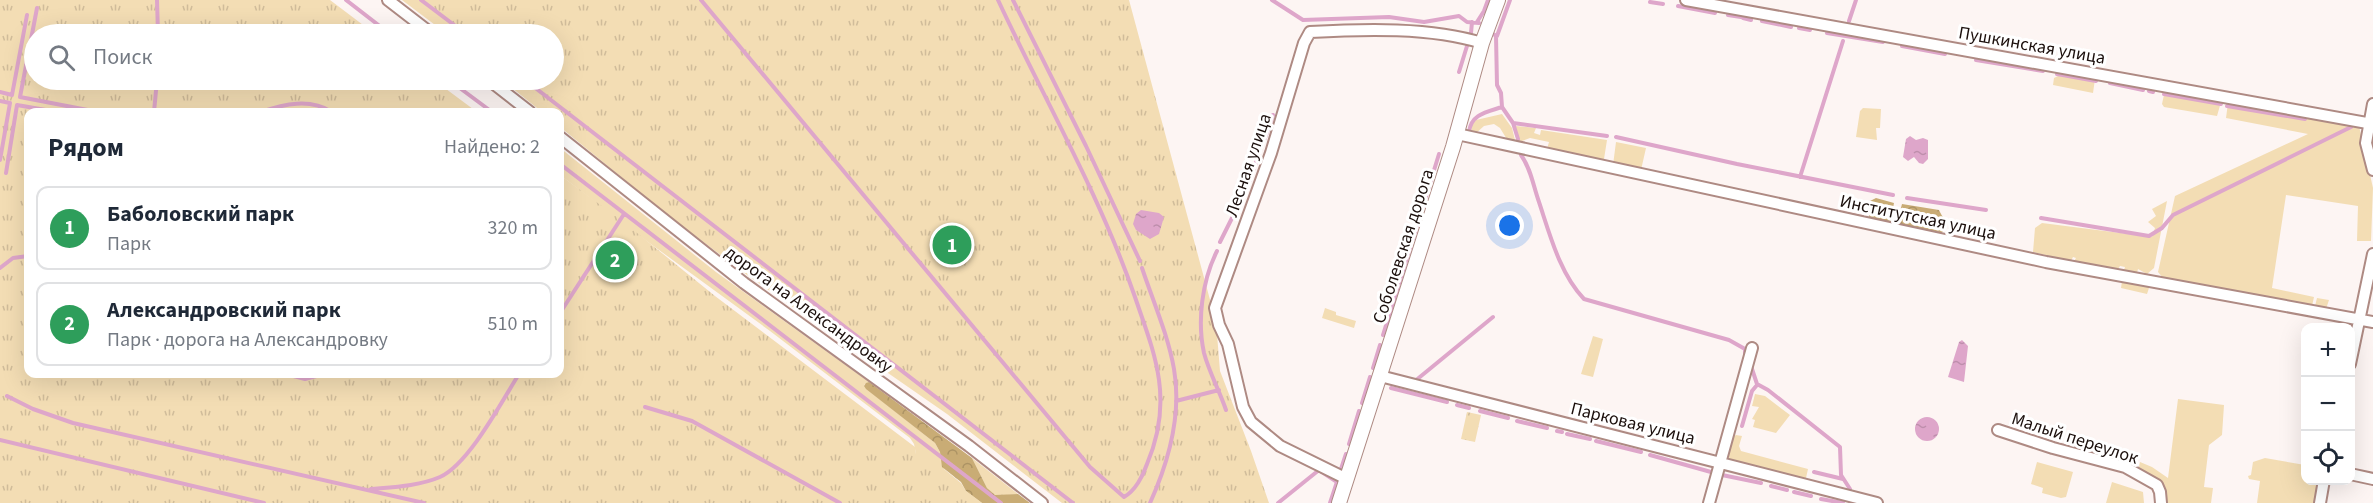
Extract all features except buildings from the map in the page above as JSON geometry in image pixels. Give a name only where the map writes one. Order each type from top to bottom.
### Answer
[{"type":"street","points":[[388,0],[419,24]]},
{"type":"street","name":"Соболевская дорога","points":[[1339,503],[1380,376],[1464,136],[1482,43],[1498,0]]},
{"type":"street","name":"Пушкинская улица","points":[[1686,0],[2371,123]]},
{"type":"street","name":"Лесная улица","points":[[1347,478],[1280,446],[1251,422],[1243,407],[1228,344],[1219,325],[1215,308],[1271,153],[1304,43],[1310,32],[1408,32],[1465,38],[1482,43]]},
{"type":"street","points":[[502,90],[525,108]]},
{"type":"street","points":[[2373,104],[2366,142],[2373,170]]},
{"type":"street","name":"Институтская улица","points":[[1464,136],[2046,262],[2373,322]]},
{"type":"street","name":"дорога на Александровку","points":[[564,140],[727,270],[969,446],[1042,503]]},
{"type":"street","points":[[2355,344],[2373,254]]},
{"type":"street","points":[[1709,503],[1722,463],[1752,348]]},
{"type":"street","name":"Парковая улица","points":[[1380,376],[1877,503]]},
{"type":"street","name":"Малый переулок","points":[[1998,430],[2053,448],[2125,467],[2157,485],[2161,503]]},
{"type":"street","points":[[2355,475],[2373,479]]},
{"type":"street","points":[[2320,503],[2323,485]]},
{"type":"green space","points":[[0,0],[330,0],[362,24],[24,24],[24,90],[447,90],[472,108],[24,108],[24,378],[564,378],[564,178],[626,224],[715,296],[915,447],[916,454],[982,503],[0,503]]},
{"type":"green space","points":[[402,0],[1129,0],[1216,322],[1220,371],[1269,503],[1062,503],[947,414],[747,275],[669,216],[564,130],[564,108],[537,108],[514,90],[564,90],[564,24],[434,24]]},
{"type":"green space","points":[[2056,71],[2095,79],[2093,93],[2053,85],[2054,78],[2058,76]]},
{"type":"green space","points":[[2165,90],[2219,98],[2221,102],[2217,116],[2164,107],[2162,104]]},
{"type":"green space","points":[[2228,103],[2359,126],[2373,188],[2371,241],[2357,241],[2358,206],[2286,195],[2272,288],[2314,297],[2312,306],[2315,306],[2317,298],[2329,300],[2326,309],[2164,279],[2158,272],[2175,196],[2308,134],[2226,118]]},
{"type":"green space","points":[[1863,108],[1881,109],[1880,128],[1876,128],[1877,140],[1856,137],[1860,111]]},
{"type":"green space","points":[[1502,114],[1512,128],[1515,140],[1519,138],[1514,129],[1516,126],[1536,128],[1534,133],[1540,135],[1541,130],[1607,140],[1604,159],[1599,162],[1547,149],[1549,142],[1530,138],[1517,143],[1508,141],[1500,128],[1494,124],[1484,126],[1475,134],[1471,131],[1472,124],[1476,120]]},
{"type":"green space","points":[[1616,142],[1646,148],[1641,170],[1613,165]]},
{"type":"green space","points":[[564,151],[716,272],[869,382],[864,385],[867,389],[935,443],[944,469],[982,503],[801,503],[916,454],[914,444],[910,438],[770,331],[622,223],[564,305],[619,220],[564,178]]},
{"type":"green space","points":[[1876,198],[1894,203],[1890,223],[1871,221],[1869,218],[1870,201]]},
{"type":"green space","points":[[2167,201],[2154,268],[2147,274],[2138,269],[2137,273],[2124,270],[2125,267],[2120,266],[2118,269],[2106,267],[2105,269],[2073,263],[2076,258],[2073,257],[2071,261],[2033,252],[2035,228],[2042,223],[2152,237],[2155,228],[2148,222],[2156,216],[2152,209]]},
{"type":"green space","points":[[1902,204],[1939,210],[1946,221],[1941,234],[1899,225],[1898,219]]},
{"type":"green space","points":[[2122,281],[2146,284],[2149,288],[2147,294],[2121,288]]},
{"type":"green space","points":[[1325,308],[1336,312],[1336,315],[1356,321],[1354,328],[1322,318]]},
{"type":"green space","points":[[1593,336],[1603,339],[1593,377],[1581,374]]},
{"type":"green space","points":[[869,382],[972,458],[987,488],[995,495],[1018,494],[1030,503],[982,503],[966,491],[961,482],[942,467],[940,452],[935,443],[866,389],[864,386]]},
{"type":"green space","points":[[1755,394],[1765,396],[1790,415],[1776,433],[1753,427],[1755,420],[1752,419],[1759,407],[1752,406]]},
{"type":"green space","points":[[2178,399],[2224,405],[2222,435],[2209,445],[2204,487],[2213,488],[2211,503],[2164,503],[2157,480],[2139,467],[2140,462],[2168,478]]},
{"type":"green space","points":[[1467,412],[1481,415],[1475,442],[1461,439]]},
{"type":"green space","points":[[1736,435],[1742,436],[1739,446],[1741,451],[1808,469],[1806,478],[1802,480],[1731,462],[1727,453],[1731,438]]},
{"type":"green space","points":[[972,458],[1018,494],[995,496],[987,488]]},
{"type":"green space","points":[[2265,458],[2301,464],[2301,485],[2319,485],[2315,503],[2257,503],[2260,481],[2249,479],[2248,476],[2251,475],[2253,462]]},
{"type":"green space","points":[[2037,462],[2073,472],[2066,497],[2061,498],[2042,493],[2043,488],[2031,484]]},
{"type":"green space","points":[[2112,482],[2143,492],[2144,503],[2106,503]]},
{"type":"water","points":[[1910,136],[1916,140],[1923,138],[1928,140],[1928,159],[1923,164],[1914,157],[1908,161],[1903,157],[1906,139]]},
{"type":"water","points":[[1141,210],[1159,213],[1164,217],[1159,234],[1150,239],[1136,230],[1133,224],[1136,214]]},
{"type":"water","points":[[1962,340],[1968,346],[1964,382],[1948,377],[1959,342]]},
{"type":"water","points":[[1927,417],[1935,421],[1939,429],[1935,437],[1927,441],[1919,437],[1915,429],[1919,421]]},
{"type":"waterway","points":[[157,0],[158,24]]},
{"type":"waterway","points":[[346,0],[377,24]]},
{"type":"waterway","points":[[421,0],[453,24]]},
{"type":"waterway","points":[[701,0],[1090,467],[1124,497],[1132,491],[1141,478],[1157,433],[1160,401],[1155,359],[1121,258],[1105,221],[998,0]]},
{"type":"waterway","points":[[1013,0],[1140,261]]},
{"type":"waterway","points":[[1272,0],[1303,20],[1389,17],[1424,22],[1459,16],[1467,22],[1479,23]]},
{"type":"waterway","points":[[1477,22],[1488,0]]},
{"type":"waterway","points":[[1497,36],[1510,0]]},
{"type":"waterway","points":[[1849,21],[1856,0]]},
{"type":"waterway","points":[[1650,2],[1663,4]]},
{"type":"waterway","points":[[1678,6],[1715,13]]},
{"type":"waterway","points":[[34,24],[37,8]]},
{"type":"waterway","points":[[25,24],[27,15]]},
{"type":"waterway","points":[[1728,15],[1741,17]]},
{"type":"waterway","points":[[1743,18],[1751,20]]},
{"type":"waterway","points":[[1762,21],[1791,27]]},
{"type":"waterway","points":[[1471,33],[1472,22]]},
{"type":"waterway","points":[[1799,28],[1810,30]]},
{"type":"waterway","points":[[0,92],[12,95],[24,31]]},
{"type":"waterway","points":[[1492,33],[1496,36],[1497,85],[1501,93],[1502,107],[1513,123],[1518,139]]},
{"type":"waterway","points":[[1827,33],[1883,42]]},
{"type":"waterway","points":[[1800,177],[1843,41]]},
{"type":"waterway","points":[[1459,72],[1467,46]]},
{"type":"waterway","points":[[1902,46],[1945,54]]},
{"type":"waterway","points":[[1976,60],[2043,71]]},
{"type":"waterway","points":[[2057,74],[2096,81]]},
{"type":"waterway","points":[[24,76],[20,97],[77,108]]},
{"type":"waterway","points":[[2110,83],[2143,90]]},
{"type":"waterway","points":[[154,108],[156,90]]},
{"type":"waterway","points":[[462,90],[487,108]]},
{"type":"waterway","points":[[538,90],[561,108]]},
{"type":"waterway","points":[[2149,91],[2153,92]]},
{"type":"waterway","points":[[2164,94],[2221,104]]},
{"type":"waterway","points":[[0,101],[10,103],[0,160]]},
{"type":"waterway","points":[[275,108],[297,104],[324,108]]},
{"type":"waterway","points":[[6,173],[17,105],[34,108]]},
{"type":"waterway","points":[[2227,106],[2305,119]]},
{"type":"waterway","points":[[1469,132],[1476,117],[1502,107]]},
{"type":"waterway","points":[[564,110],[1073,503]]},
{"type":"waterway","points":[[1265,138],[1273,115]]},
{"type":"waterway","points":[[1513,123],[1607,136]]},
{"type":"waterway","points":[[2041,218],[2149,236],[2162,228],[2173,215],[2351,127]]},
{"type":"waterway","points":[[1616,137],[1893,195]]},
{"type":"waterway","points":[[1249,182],[1259,154]]},
{"type":"waterway","points":[[1423,206],[1439,154]]},
{"type":"waterway","points":[[1521,155],[1530,172],[1547,228],[1562,266],[1584,299],[1729,340],[1745,349],[1745,355]]},
{"type":"waterway","points":[[564,167],[1001,503]]},
{"type":"waterway","points":[[1220,242],[1245,192]]},
{"type":"waterway","points":[[1907,198],[1986,210]]},
{"type":"waterway","points":[[564,307],[624,214]]},
{"type":"waterway","points":[[1413,239],[1420,215]]},
{"type":"waterway","points":[[1383,335],[1410,248]]},
{"type":"waterway","points":[[1217,251],[1204,288],[1201,328],[1206,360],[1226,410]]},
{"type":"waterway","points":[[0,268],[13,258],[24,257]]},
{"type":"waterway","points":[[1142,268],[1168,344],[1176,386],[1172,438],[1163,471],[1150,503]]},
{"type":"waterway","points":[[1415,381],[1493,317]]},
{"type":"waterway","points":[[1373,368],[1380,345]]},
{"type":"waterway","points":[[1751,366],[1757,384],[1768,390],[1840,447],[1841,475],[1850,489]]},
{"type":"waterway","points":[[1362,403],[1370,377]]},
{"type":"waterway","points":[[301,378],[309,378]]},
{"type":"waterway","points":[[371,489],[423,482],[440,477],[451,470],[484,431],[517,378]]},
{"type":"waterway","points":[[1742,426],[1752,391],[1757,385]]},
{"type":"waterway","points":[[1391,388],[1447,402]]},
{"type":"waterway","points":[[1176,401],[1219,390]]},
{"type":"waterway","points":[[7,396],[33,409],[73,423],[424,503]]},
{"type":"waterway","points":[[1457,405],[1469,408]]},
{"type":"waterway","points":[[645,407],[692,421],[840,503]]},
{"type":"waterway","points":[[1349,444],[1359,411]]},
{"type":"waterway","points":[[1480,411],[1508,418]]},
{"type":"waterway","points":[[1517,421],[1547,428]]},
{"type":"waterway","points":[[1557,431],[1562,432]]},
{"type":"waterway","points":[[1567,434],[1590,439]]},
{"type":"waterway","points":[[0,440],[264,503]]},
{"type":"waterway","points":[[1596,441],[1641,452]]},
{"type":"waterway","points":[[1341,469],[1346,454]]},
{"type":"waterway","points":[[1650,455],[1711,472]]},
{"type":"waterway","points":[[1278,503],[1319,470],[1337,482],[1330,503]]},
{"type":"waterway","points":[[1814,472],[1843,479]]},
{"type":"waterway","points":[[1722,475],[1761,483]]},
{"type":"waterway","points":[[1771,486],[1787,490]]},
{"type":"waterway","points":[[1794,492],[1811,496]]},
{"type":"waterway","points":[[1821,499],[1843,503]]},
{"type":"place","name":"Баболовский парк","points":[[952,245]]},
{"type":"place","name":"Александровский парк","points":[[615,260]]}]
